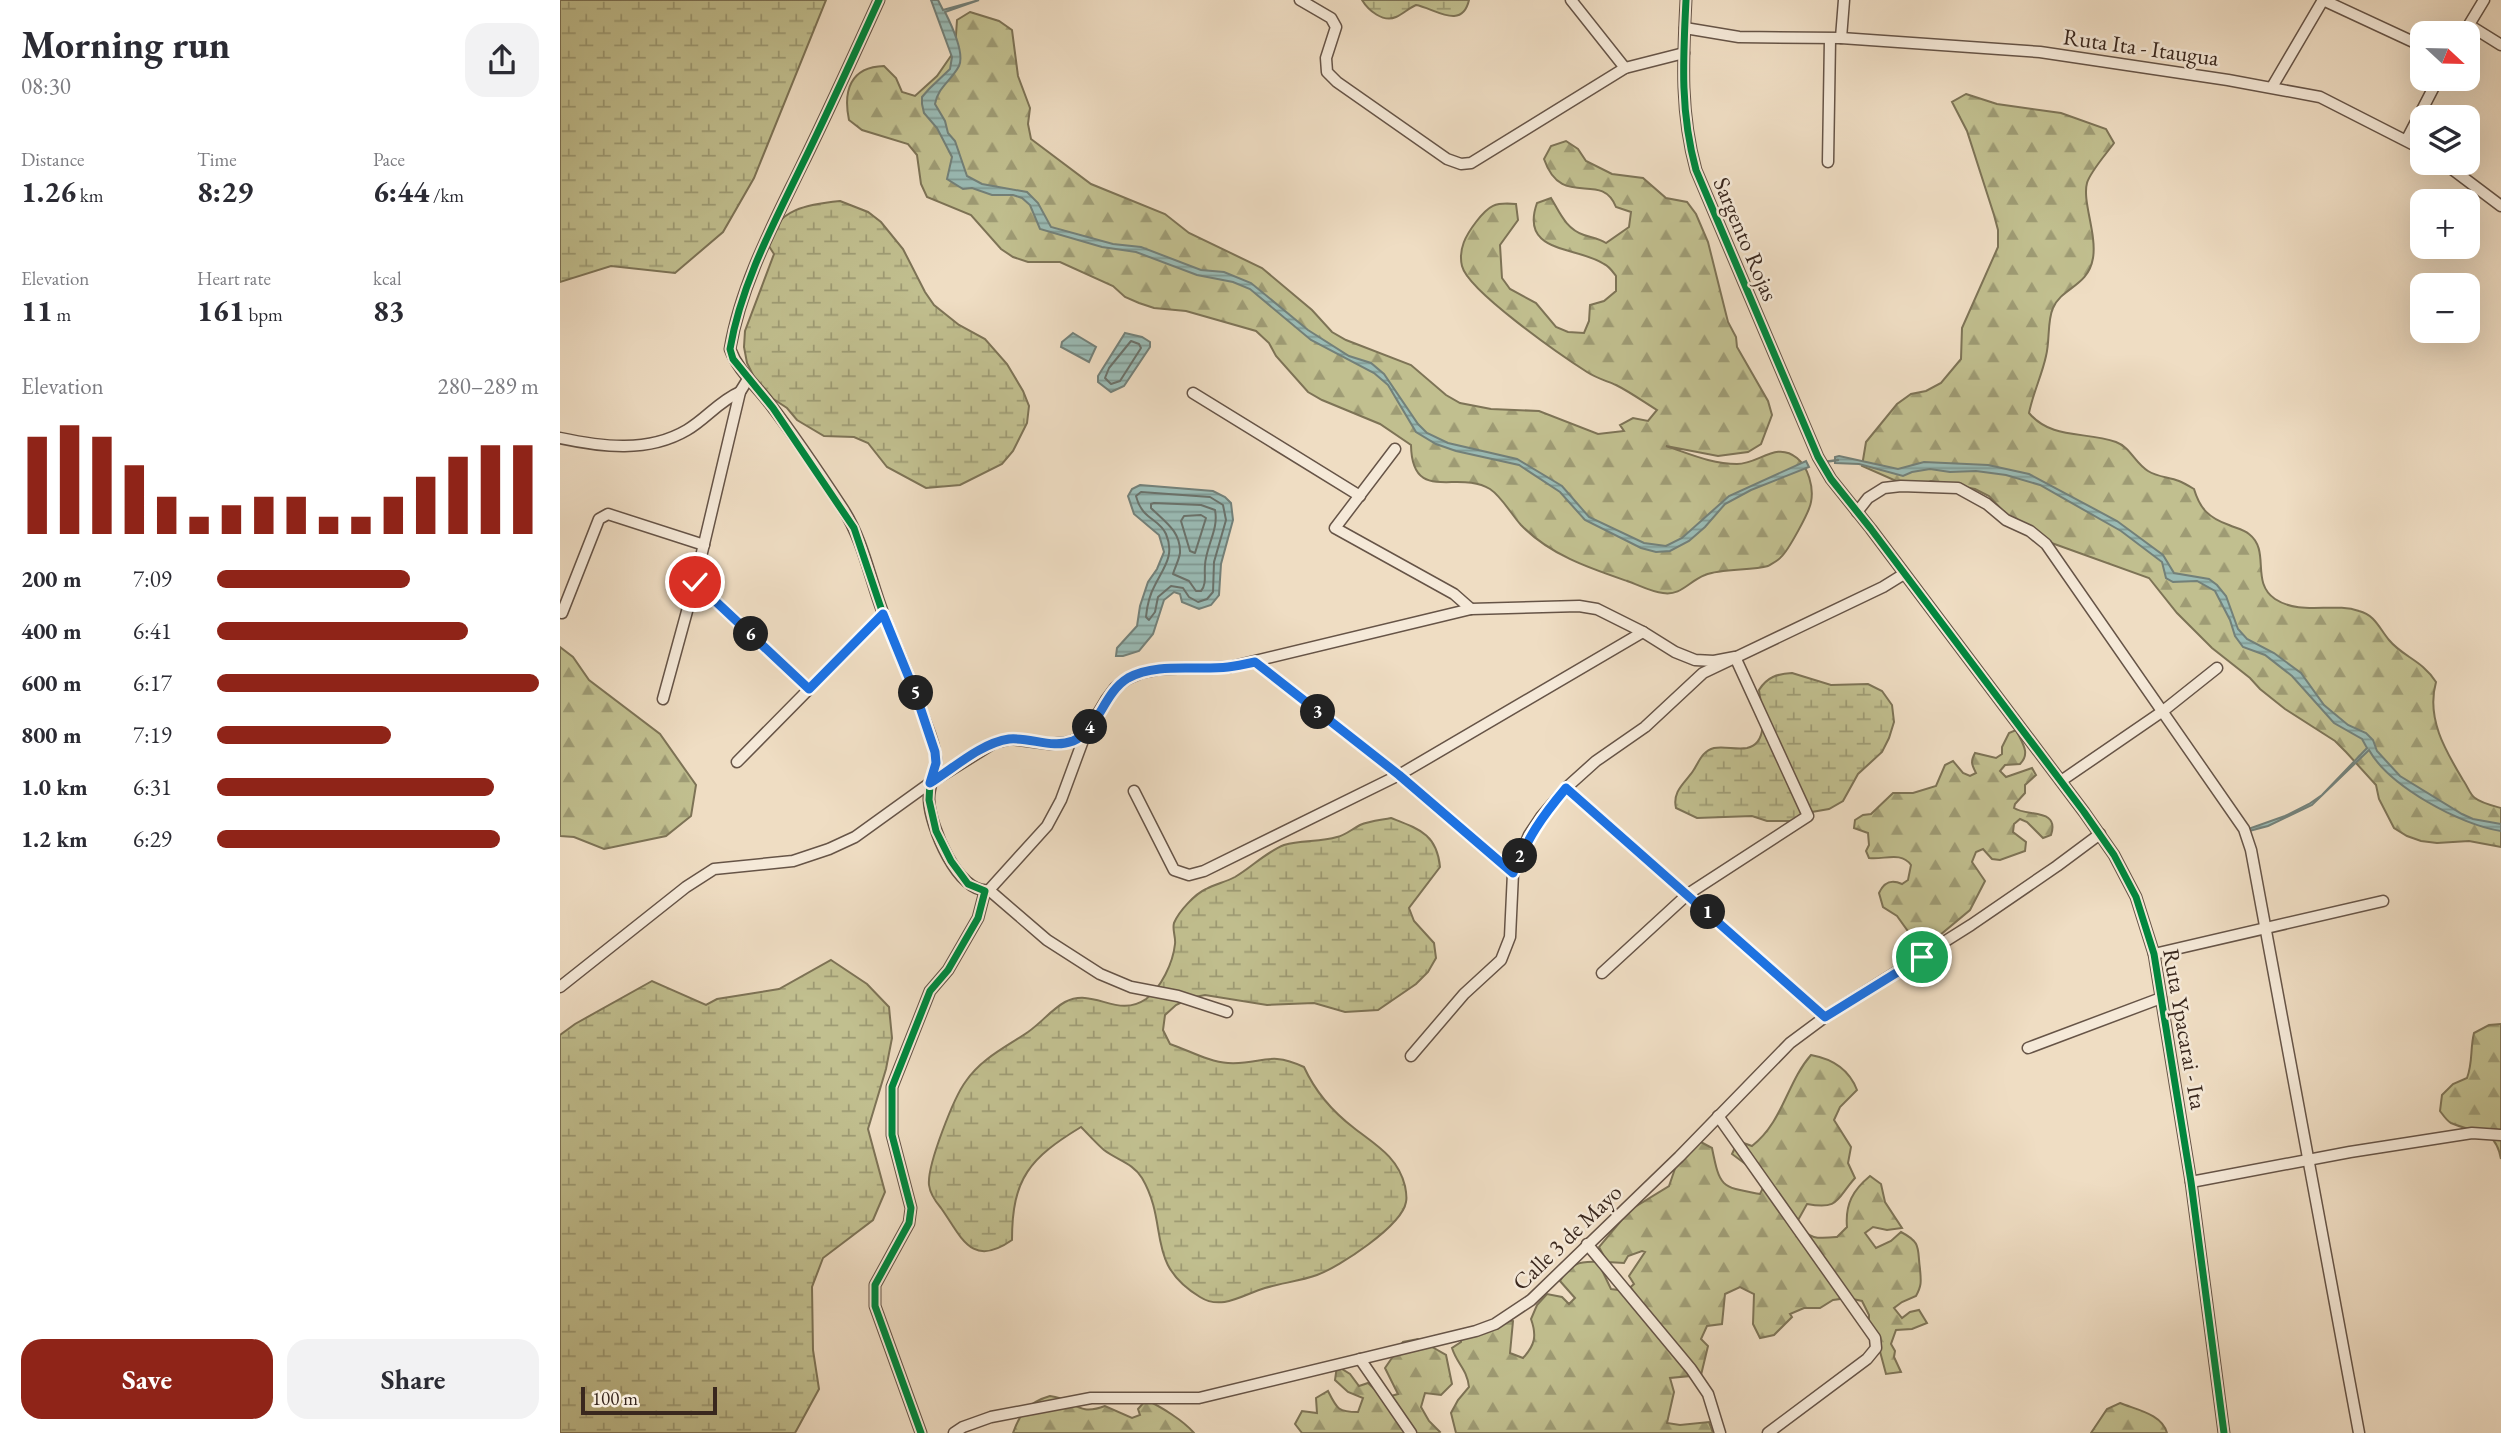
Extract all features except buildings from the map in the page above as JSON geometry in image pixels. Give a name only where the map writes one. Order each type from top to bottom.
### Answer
[{"type":"street","points":[[879,0],[771,229],[749,283],[730,349],[733,359],[773,408],[854,528],[935,752],[936,763],[930,783],[931,812],[942,845],[968,884],[987,891],[1047,940],[1100,974],[1131,987],[1178,996],[1227,1012]]},
{"type":"street","points":[[1300,0],[1331,18],[1336,27],[1326,58],[1327,72],[1337,82],[1447,159],[1461,164],[1471,163],[1625,68],[1684,53]]},
{"type":"street","points":[[1571,0],[1625,68]]},
{"type":"street","name":"Sargento Rojas","points":[[1686,0],[1684,53],[1687,136],[1696,170],[1818,457],[1831,479]]},
{"type":"street","points":[[1842,38],[1844,0]]},
{"type":"street","points":[[2272,87],[2323,0],[2410,40]]},
{"type":"street","points":[[2471,21],[2484,0]]},
{"type":"street","name":"Ruta Ita - Itaugua","points":[[1685,28],[1739,37],[1842,38],[2040,52],[2272,87],[2320,97],[2410,141]]},
{"type":"street","points":[[2480,35],[2501,45]]},
{"type":"street","points":[[1828,162],[1830,39]]},
{"type":"street","points":[[2407,139],[2432,91]]},
{"type":"street","points":[[2460,175],[2501,206]]},
{"type":"street","points":[[663,699],[695,582],[740,392],[748,379]]},
{"type":"street","points":[[560,438],[592,445],[620,447],[667,439],[688,430],[728,397],[740,392]]},
{"type":"street","points":[[1193,393],[1360,496]]},
{"type":"street","points":[[1395,449],[1335,528],[1454,594],[1471,609]]},
{"type":"street","name":"Ruta Ypacarai - Ita","points":[[1831,479],[2100,834],[2136,897],[2154,954],[2191,1182],[2224,1433]]},
{"type":"street","points":[[1857,512],[1868,498],[1884,488],[1958,488],[1987,504],[2006,520],[2030,531],[2046,544],[2245,832],[2251,850],[2257,929],[2308,1160],[2359,1433]]},
{"type":"street","points":[[562,613],[599,519],[608,514],[704,545]]},
{"type":"street","points":[[1411,1056],[1464,994],[1502,960],[1510,937],[1513,873],[1529,835],[1566,788],[1596,761],[1637,733],[1703,673],[1883,587],[1904,574]]},
{"type":"street","points":[[695,582],[809,689]]},
{"type":"street","points":[[921,1433],[875,1306],[875,1285],[909,1223],[911,1208],[892,1135],[891,1099],[896,1076],[930,991],[948,970],[965,942],[978,918],[987,891],[1047,826],[1061,800],[1085,735],[1115,688],[1141,673],[1161,669],[1230,667],[1471,609],[1579,606],[1597,609],[1675,652],[1695,660],[1714,661],[1735,657]]},
{"type":"street","points":[[737,762],[883,614]]},
{"type":"street","points":[[1134,791],[1174,870],[1189,875],[1204,871],[1399,775],[1643,632]]},
{"type":"street","points":[[1602,973],[1688,894],[1808,816],[1735,657]]},
{"type":"street","points":[[1255,662],[1399,775],[1513,873]]},
{"type":"street","points":[[2061,781],[2163,711],[2217,668]]},
{"type":"street","points":[[560,987],[714,869],[793,860],[829,849],[855,836],[930,783],[994,743],[1011,739],[1060,743],[1085,735]]},
{"type":"street","points":[[1566,788],[1825,1017]]},
{"type":"street","name":"Calle 3 de Mayo","points":[[954,1433],[991,1417],[1091,1398],[1199,1398],[1476,1331],[1495,1324],[1531,1300],[1790,1043],[1825,1017],[1982,918],[2100,834]]},
{"type":"street","points":[[2154,954],[2383,901]]},
{"type":"street","points":[[2028,1048],[2161,998]]},
{"type":"street","points":[[1718,1116],[1875,1338],[1876,1348],[1867,1359],[1768,1433]]},
{"type":"street","points":[[2191,1182],[2472,1133],[2501,1135]]},
{"type":"street","points":[[1587,1244],[1691,1369],[1708,1394],[1720,1433]]},
{"type":"street","points":[[1360,1359],[1410,1433]]},
{"type":"green space","points":[[560,0],[826,0],[754,178],[723,232],[675,273],[611,266],[560,282]]},
{"type":"green space","points":[[1362,0],[1469,0],[1465,9],[1454,16],[1416,5],[1399,16],[1386,18],[1376,15]]},
{"type":"green space","points":[[970,12],[999,21],[1012,30],[1018,76],[1030,108],[1028,124],[1031,139],[1091,184],[1165,214],[1189,233],[1262,268],[1312,310],[1332,332],[1411,365],[1446,395],[1460,403],[1491,409],[1539,411],[1598,434],[1624,431],[1620,425],[1633,418],[1648,421],[1657,410],[1575,364],[1517,322],[1481,291],[1462,266],[1462,248],[1472,227],[1489,208],[1498,204],[1516,204],[1518,220],[1500,245],[1502,278],[1510,289],[1536,303],[1556,327],[1568,332],[1584,333],[1589,321],[1590,305],[1604,301],[1616,291],[1616,276],[1608,266],[1593,258],[1543,240],[1536,232],[1534,220],[1537,203],[1551,198],[1564,220],[1573,229],[1606,243],[1629,227],[1631,212],[1616,207],[1609,196],[1601,191],[1561,183],[1552,174],[1544,159],[1551,146],[1566,141],[1578,149],[1586,161],[1612,174],[1643,178],[1666,198],[1687,202],[1696,214],[1708,242],[1737,347],[1768,401],[1772,415],[1761,444],[1748,452],[1718,456],[1666,446],[1728,464],[1745,463],[1775,452],[1789,453],[1797,458],[1807,472],[1812,496],[1807,514],[1788,547],[1780,558],[1768,566],[1712,573],[1669,593],[1654,591],[1598,571],[1544,545],[1521,525],[1490,489],[1464,482],[1428,480],[1419,474],[1413,463],[1411,445],[1380,424],[1308,392],[1276,356],[1269,343],[1256,331],[1186,311],[1154,308],[1139,303],[1125,297],[1113,286],[1060,262],[1028,262],[1013,257],[1001,249],[971,215],[927,197],[921,184],[917,155],[908,144],[862,130],[849,120],[847,109],[848,90],[852,82],[856,76],[872,67],[884,66],[896,78],[902,92],[915,96],[937,76],[955,50],[957,20]]},
{"type":"green space","points":[[1966,94],[1997,104],[2061,113],[2106,129],[2114,143],[2087,183],[2086,199],[2094,249],[2090,268],[2081,281],[2062,295],[2053,308],[2046,356],[2029,413],[2038,422],[2058,431],[2116,442],[2148,471],[2194,489],[2202,507],[2211,516],[2247,532],[2255,541],[2259,549],[2263,584],[2275,599],[2295,607],[2349,609],[2373,619],[2394,646],[2425,669],[2436,682],[2433,708],[2439,733],[2472,795],[2501,808],[2501,847],[2469,841],[2421,841],[2394,828],[2379,799],[2376,785],[2346,752],[2335,741],[2285,709],[2212,648],[2177,613],[2149,578],[2035,537],[2020,529],[1989,496],[1975,489],[1931,481],[1917,487],[1903,484],[1862,466],[1866,442],[1897,404],[1911,394],[1926,391],[1941,383],[1961,359],[1962,328],[1998,247],[1998,230],[1994,215],[1967,131],[1952,102]]},
{"type":"green space","points":[[840,201],[868,212],[881,222],[903,249],[934,305],[959,325],[985,339],[1007,364],[1029,406],[1027,423],[1013,451],[1002,464],[960,485],[926,488],[887,467],[868,443],[854,437],[824,436],[797,420],[787,408],[761,391],[747,363],[744,347],[745,331],[774,254],[767,243],[778,223],[795,210]]},
{"type":"green space","points":[[560,647],[573,657],[589,680],[660,734],[696,785],[691,816],[666,836],[604,849],[574,837],[560,836]]},
{"type":"green space","points":[[1792,673],[1831,685],[1868,684],[1882,691],[1892,705],[1894,722],[1882,752],[1858,774],[1843,801],[1829,809],[1806,813],[1792,821],[1767,821],[1752,816],[1697,818],[1676,808],[1676,797],[1680,788],[1706,752],[1714,748],[1747,748],[1754,745],[1762,732],[1763,723],[1759,690],[1773,677]]},
{"type":"green space","points":[[2016,730],[2025,756],[2020,764],[2005,765],[2000,771],[2006,777],[2032,768],[2036,775],[2025,785],[2025,793],[2014,808],[2047,817],[2053,826],[2051,835],[2043,838],[2027,822],[2020,819],[2014,824],[2013,832],[2026,842],[2025,851],[2000,860],[1992,859],[1983,849],[1976,852],[1972,862],[1985,881],[1970,910],[1940,935],[1932,938],[1910,934],[1897,916],[1883,907],[1879,893],[1888,882],[1902,884],[1908,880],[1911,865],[1897,857],[1869,858],[1866,851],[1869,845],[1868,833],[1854,828],[1855,820],[1871,814],[1893,793],[1913,793],[1936,786],[1945,765],[1953,761],[1963,773],[1970,776],[1976,773],[1972,763],[1975,753],[1996,758],[2002,754],[2002,747],[2009,733]]},
{"type":"green space","points":[[1391,818],[1418,830],[1431,840],[1440,867],[1409,908],[1414,921],[1434,943],[1436,958],[1428,972],[1416,984],[1378,1010],[1345,1012],[1314,1003],[1267,1005],[1205,995],[1176,1005],[1165,1015],[1163,1030],[1170,1044],[1213,1060],[1240,1063],[1282,1059],[1304,1067],[1319,1093],[1332,1108],[1385,1152],[1402,1176],[1406,1200],[1402,1212],[1382,1234],[1340,1264],[1317,1275],[1265,1288],[1225,1302],[1208,1301],[1183,1284],[1171,1271],[1164,1257],[1155,1212],[1142,1178],[1129,1165],[1104,1150],[1081,1127],[1049,1149],[1027,1172],[1016,1201],[1012,1240],[986,1251],[977,1250],[961,1238],[930,1191],[930,1175],[942,1131],[955,1101],[966,1081],[979,1066],[1065,1002],[1086,998],[1125,1006],[1146,999],[1157,988],[1169,967],[1175,944],[1176,918],[1202,891],[1235,877],[1284,845],[1337,837],[1364,824]]},
{"type":"green space","points":[[831,960],[867,984],[889,1007],[892,1038],[886,1069],[868,1129],[885,1192],[873,1220],[823,1258],[812,1287],[813,1350],[819,1389],[795,1433],[560,1433],[560,1035],[652,981],[706,1005],[717,999],[779,989]]},
{"type":"green space","points":[[2501,1024],[2501,1159],[2498,1148],[2489,1136],[2451,1123],[2440,1111],[2442,1095],[2453,1084],[2467,1078],[2474,1033],[2489,1025]]},
{"type":"green space","points":[[1811,1055],[1839,1066],[1850,1076],[1857,1090],[1840,1107],[1834,1120],[1851,1147],[1848,1163],[1855,1178],[1832,1204],[1807,1204],[1797,1222],[1814,1237],[1837,1237],[1847,1227],[1849,1204],[1859,1187],[1870,1176],[1881,1184],[1885,1202],[1902,1228],[1887,1230],[1873,1227],[1865,1233],[1876,1248],[1891,1241],[1901,1232],[1915,1243],[1921,1283],[1916,1296],[1894,1308],[1902,1318],[1919,1310],[1927,1323],[1912,1329],[1896,1330],[1891,1344],[1901,1372],[1886,1374],[1878,1344],[1869,1331],[1869,1315],[1862,1301],[1848,1298],[1833,1300],[1820,1308],[1804,1308],[1790,1314],[1792,1317],[1774,1335],[1760,1338],[1753,1324],[1754,1294],[1740,1287],[1725,1294],[1722,1324],[1707,1326],[1701,1339],[1708,1346],[1701,1375],[1670,1378],[1674,1392],[1667,1423],[1680,1425],[1709,1422],[1713,1433],[1456,1433],[1451,1413],[1469,1387],[1452,1348],[1461,1342],[1461,1337],[1498,1319],[1513,1321],[1510,1353],[1523,1358],[1534,1340],[1531,1319],[1537,1305],[1547,1294],[1562,1297],[1569,1304],[1575,1298],[1560,1281],[1571,1267],[1580,1263],[1598,1262],[1611,1289],[1626,1291],[1634,1284],[1629,1276],[1645,1252],[1628,1256],[1624,1263],[1607,1262],[1599,1247],[1630,1210],[1669,1186],[1679,1157],[1699,1141],[1712,1148],[1717,1171],[1724,1183],[1760,1194],[1767,1180],[1732,1154],[1738,1141],[1752,1146],[1771,1125],[1796,1077]]},
{"type":"green space","points":[[1418,1339],[1446,1355],[1452,1384],[1441,1395],[1425,1393],[1421,1407],[1439,1433],[1302,1433],[1295,1424],[1302,1411],[1317,1413],[1316,1398],[1328,1391],[1339,1408],[1358,1412],[1363,1398],[1348,1392],[1335,1380],[1337,1366],[1350,1374],[1359,1386],[1368,1383],[1384,1398],[1398,1394],[1385,1368],[1403,1342]]},
{"type":"green space","points":[[1050,1396],[1082,1408],[1095,1409],[1105,1406],[1132,1418],[1140,1415],[1138,1409],[1146,1400],[1171,1414],[1194,1433],[1013,1433],[1026,1409]]},
{"type":"green space","points":[[2120,1403],[2154,1417],[2160,1421],[2167,1433],[2091,1433],[2107,1409]]},
{"type":"water","points":[[931,0],[938,0],[943,10],[979,0],[945,12],[956,39],[960,60],[935,104],[945,121],[948,133],[955,141],[967,176],[982,184],[1027,192],[1038,203],[1051,227],[1113,244],[1141,247],[1201,270],[1224,272],[1251,283],[1308,330],[1349,356],[1371,363],[1384,374],[1427,433],[1448,443],[1517,459],[1562,486],[1589,517],[1644,543],[1666,546],[1682,538],[1729,496],[1806,461],[1809,467],[1751,490],[1725,504],[1689,541],[1670,551],[1656,552],[1641,548],[1585,520],[1560,492],[1519,465],[1436,444],[1416,432],[1388,385],[1374,373],[1311,340],[1250,289],[1233,282],[1197,275],[1136,252],[1102,247],[1040,229],[1030,205],[1022,198],[992,195],[972,188],[963,189],[947,179],[952,157],[937,128],[924,113],[922,104],[922,97],[950,69],[952,57]]},
{"type":"water","points":[[1073,333],[1096,347],[1089,362],[1061,347],[1062,342]]},
{"type":"water","points":[[1125,333],[1142,337],[1150,342],[1150,347],[1124,386],[1111,392],[1098,382],[1098,376]]},
{"type":"water","points":[[1835,457],[1898,469],[1924,462],[1988,465],[2029,474],[2117,521],[2163,555],[2174,573],[2209,579],[2217,585],[2226,596],[2238,629],[2247,639],[2274,653],[2301,673],[2324,705],[2348,725],[2366,733],[2373,740],[2377,751],[2400,776],[2462,814],[2473,819],[2501,824],[2501,831],[2466,821],[2427,802],[2392,777],[2369,750],[2312,805],[2268,826],[2249,831],[2248,829],[2285,816],[2322,795],[2367,748],[2362,739],[2334,723],[2292,676],[2265,655],[2243,647],[2235,636],[2215,591],[2197,581],[2173,582],[2166,578],[2162,562],[2121,531],[2040,485],[2006,475],[1976,471],[1950,472],[1930,469],[1903,476],[1859,464],[1835,463]]},
{"type":"water","points":[[1140,485],[1213,491],[1231,503],[1233,520],[1221,564],[1219,595],[1211,605],[1199,609],[1182,602],[1180,594],[1174,592],[1164,600],[1153,634],[1139,651],[1116,656],[1117,648],[1137,626],[1148,582],[1164,552],[1159,535],[1134,514],[1128,496],[1132,489]]},
{"type":"waterway","points":[[1824,462],[1838,460]]},
{"type":"cycle path","points":[[879,0],[760,254],[742,301],[730,349],[733,359],[773,408],[854,528],[935,752],[936,763],[930,783],[929,800],[936,831],[951,861],[968,884],[985,891],[978,918],[948,970],[930,991],[892,1087],[892,1135],[911,1208],[909,1223],[875,1285],[875,1306],[921,1433]]},
{"type":"cycle path","points":[[1686,0],[1685,107],[1696,170],[1818,457],[1831,479],[2084,812],[2114,855],[2136,897],[2154,954],[2191,1182],[2224,1433]]},
{"type":"route","points":[[695,582],[809,689],[883,614],[904,663],[935,752],[936,763],[930,783],[994,743],[1011,739],[1050,744],[1069,742],[1085,735],[1115,688],[1141,673],[1161,669],[1230,667],[1255,662],[1399,775],[1513,873],[1529,835],[1566,788],[1825,1017],[1922,957]]}]
